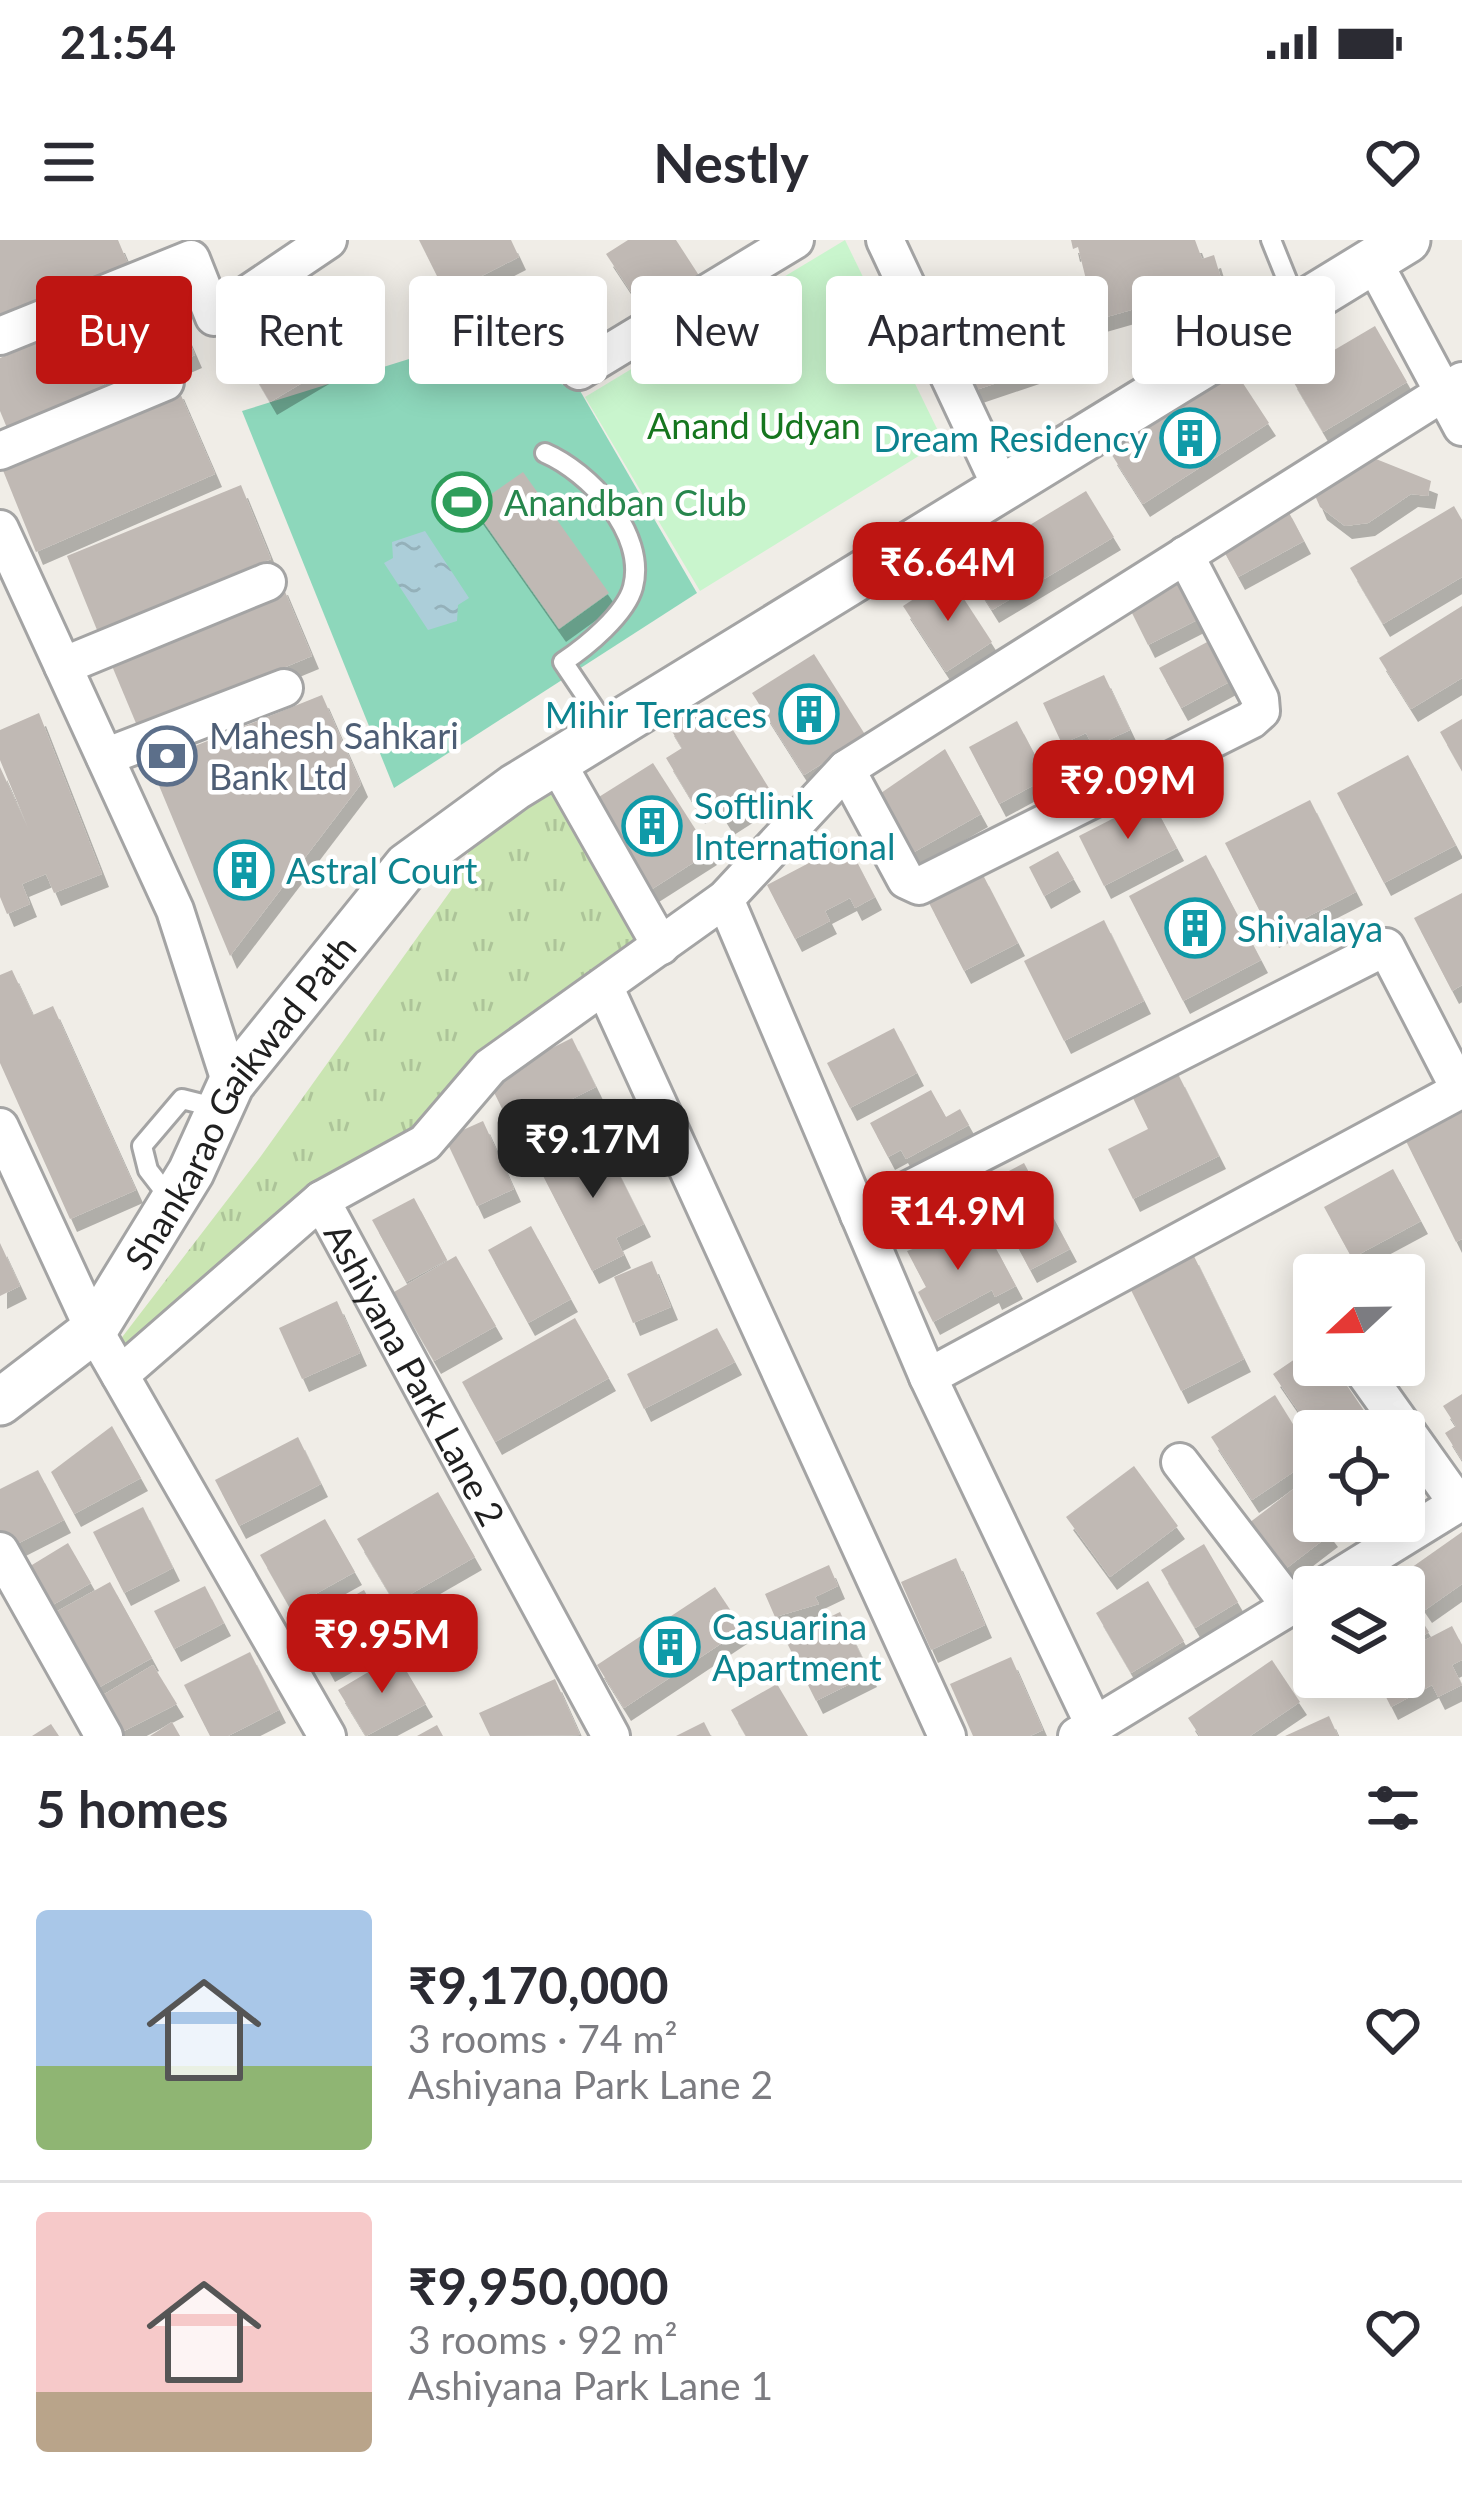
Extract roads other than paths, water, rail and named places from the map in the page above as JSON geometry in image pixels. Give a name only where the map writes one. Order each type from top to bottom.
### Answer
[{"type":"street","points":[[0,336],[191,259],[214,317],[328,240]]},
{"type":"street","points":[[607,355],[795,240]]},
{"type":"street","points":[[885,240],[1002,489]]},
{"type":"street","points":[[1390,250],[1454,386],[1462,427]]},
{"type":"street","name":"Shankarao Gaikwad Path","points":[[1335,284],[1390,250]]},
{"type":"street","points":[[0,451],[160,384]]},
{"type":"street","name":"Shankarao Gaikwad Path","points":[[0,1402],[94,1330],[172,1201],[226,1096],[407,866],[556,761],[1173,384]]},
{"type":"street","points":[[120,1375],[321,1200],[425,1143],[490,1067],[725,899],[846,769],[1454,386]]},
{"type":"street","points":[[0,529],[175,910],[226,1096]]},
{"type":"street","points":[[846,769],[907,880],[919,886],[1251,720],[1261,711],[1260,699],[1184,555]]},
{"type":"street","points":[[63,666],[267,582]]},
{"type":"street","points":[[105,758],[284,688]]},
{"type":"street","points":[[556,761],[661,946]]},
{"type":"street","points":[[725,899],[928,1377],[1086,1732],[1293,1605]]},
{"type":"street","points":[[860,1215],[1386,947],[1461,1090],[928,1377]]},
{"type":"street","points":[[605,988],[947,1736]]},
{"type":"street","points":[[0,1127],[94,1330],[327,1736]]},
{"type":"street","name":"Ashiyana Park Lane 2","points":[[321,1200],[611,1736]]},
{"type":"street","points":[[1357,1566],[1460,1503],[1374,1386]]},
{"type":"street","points":[[1180,1462],[1293,1589]]},
{"type":"street","points":[[0,1551],[104,1736]]},
{"type":"lane","points":[[1271,240],[1286,276]]},
{"type":"lane","points":[[545,453],[587,476],[623,523],[635,582],[627,601],[591,646],[563,662],[608,729]]},
{"type":"water","points":[[425,531],[469,598],[458,605],[457,621],[428,630],[384,563],[393,558],[392,542]]},
{"type":"place","name":"Dream Residency","points":[[1190,438]]},
{"type":"place","name":"Anandban Club","points":[[462,502]]},
{"type":"place","name":"Mihir Terraces","points":[[809,714]]},
{"type":"place","name":"Mahesh Sahkari Bank Ltd","points":[[167,756]]},
{"type":"place","name":"Softlink International","points":[[652,826]]},
{"type":"place","name":"Astral Court","points":[[244,870]]},
{"type":"place","name":"Shivalaya","points":[[1195,928]]},
{"type":"place","name":"Casuarina Apartment","points":[[670,1647]]},
{"type":"park label","name":"Anand Udyan","points":[[754,425]]}]
